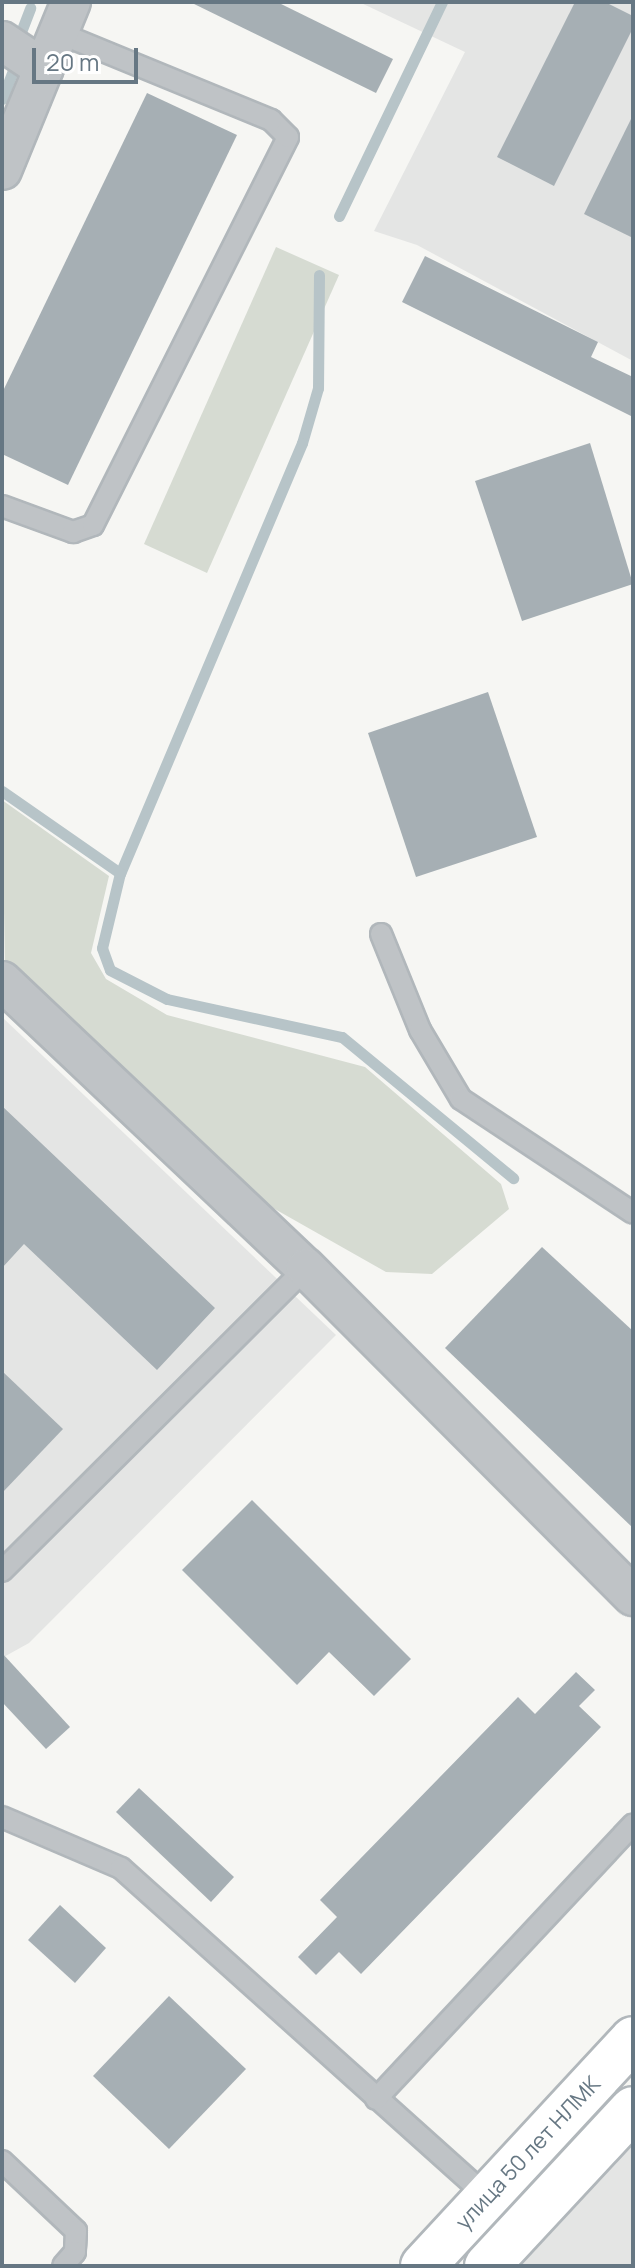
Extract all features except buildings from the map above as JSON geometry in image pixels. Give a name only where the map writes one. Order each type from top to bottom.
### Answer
[{"type":"main road","name":"улица 50 лет НЛМК","points":[[423,2266],[633,2039]]},
{"type":"main road","points":[[487,2266],[633,2109]]},
{"type":"street","points":[[2,170],[65,18]]},
{"type":"street","points":[[2,41],[44,69]]},
{"type":"street","points":[[2,981],[306,1268],[633,1596]]},
{"type":"lane","points":[[2,506],[73,532],[93,525],[288,137],[271,120],[65,18]]},
{"type":"lane","points":[[381,934],[420,1030],[461,1099],[633,1213]]},
{"type":"lane","points":[[2,1571],[306,1268]]},
{"type":"lane","points":[[2,1817],[121,1868],[488,2197]]},
{"type":"lane","points":[[376,2099],[633,1824]]},
{"type":"lane","points":[[2,2161],[76,2231],[75,2252],[63,2266]]},
{"type":"shaded area","points":[[359,2],[633,2],[633,361],[417,245],[374,231],[465,52]]},
{"type":"shaded area","points":[[276,247],[339,275],[207,573],[144,544]]},
{"type":"shaded area","points":[[2,800],[109,876],[91,953],[106,979],[167,1015],[365,1067],[501,1184],[509,1209],[432,1274],[386,1272],[250,1195],[5,968]]},
{"type":"shaded area","points":[[2,1017],[336,1335],[29,1643],[2,1658]]},
{"type":"shaded area","points":[[633,2138],[633,2266],[514,2266]]},
{"type":"waterway","points":[[339,216],[442,2]]},
{"type":"waterway","points":[[21,32],[30,8]]},
{"type":"waterway","points":[[2,99],[14,68]]},
{"type":"waterway","points":[[319,275],[318,388],[302,443],[120,873],[102,948],[110,970],[167,999],[342,1037],[513,1178]]},
{"type":"waterway","points":[[2,791],[120,873]]}]
